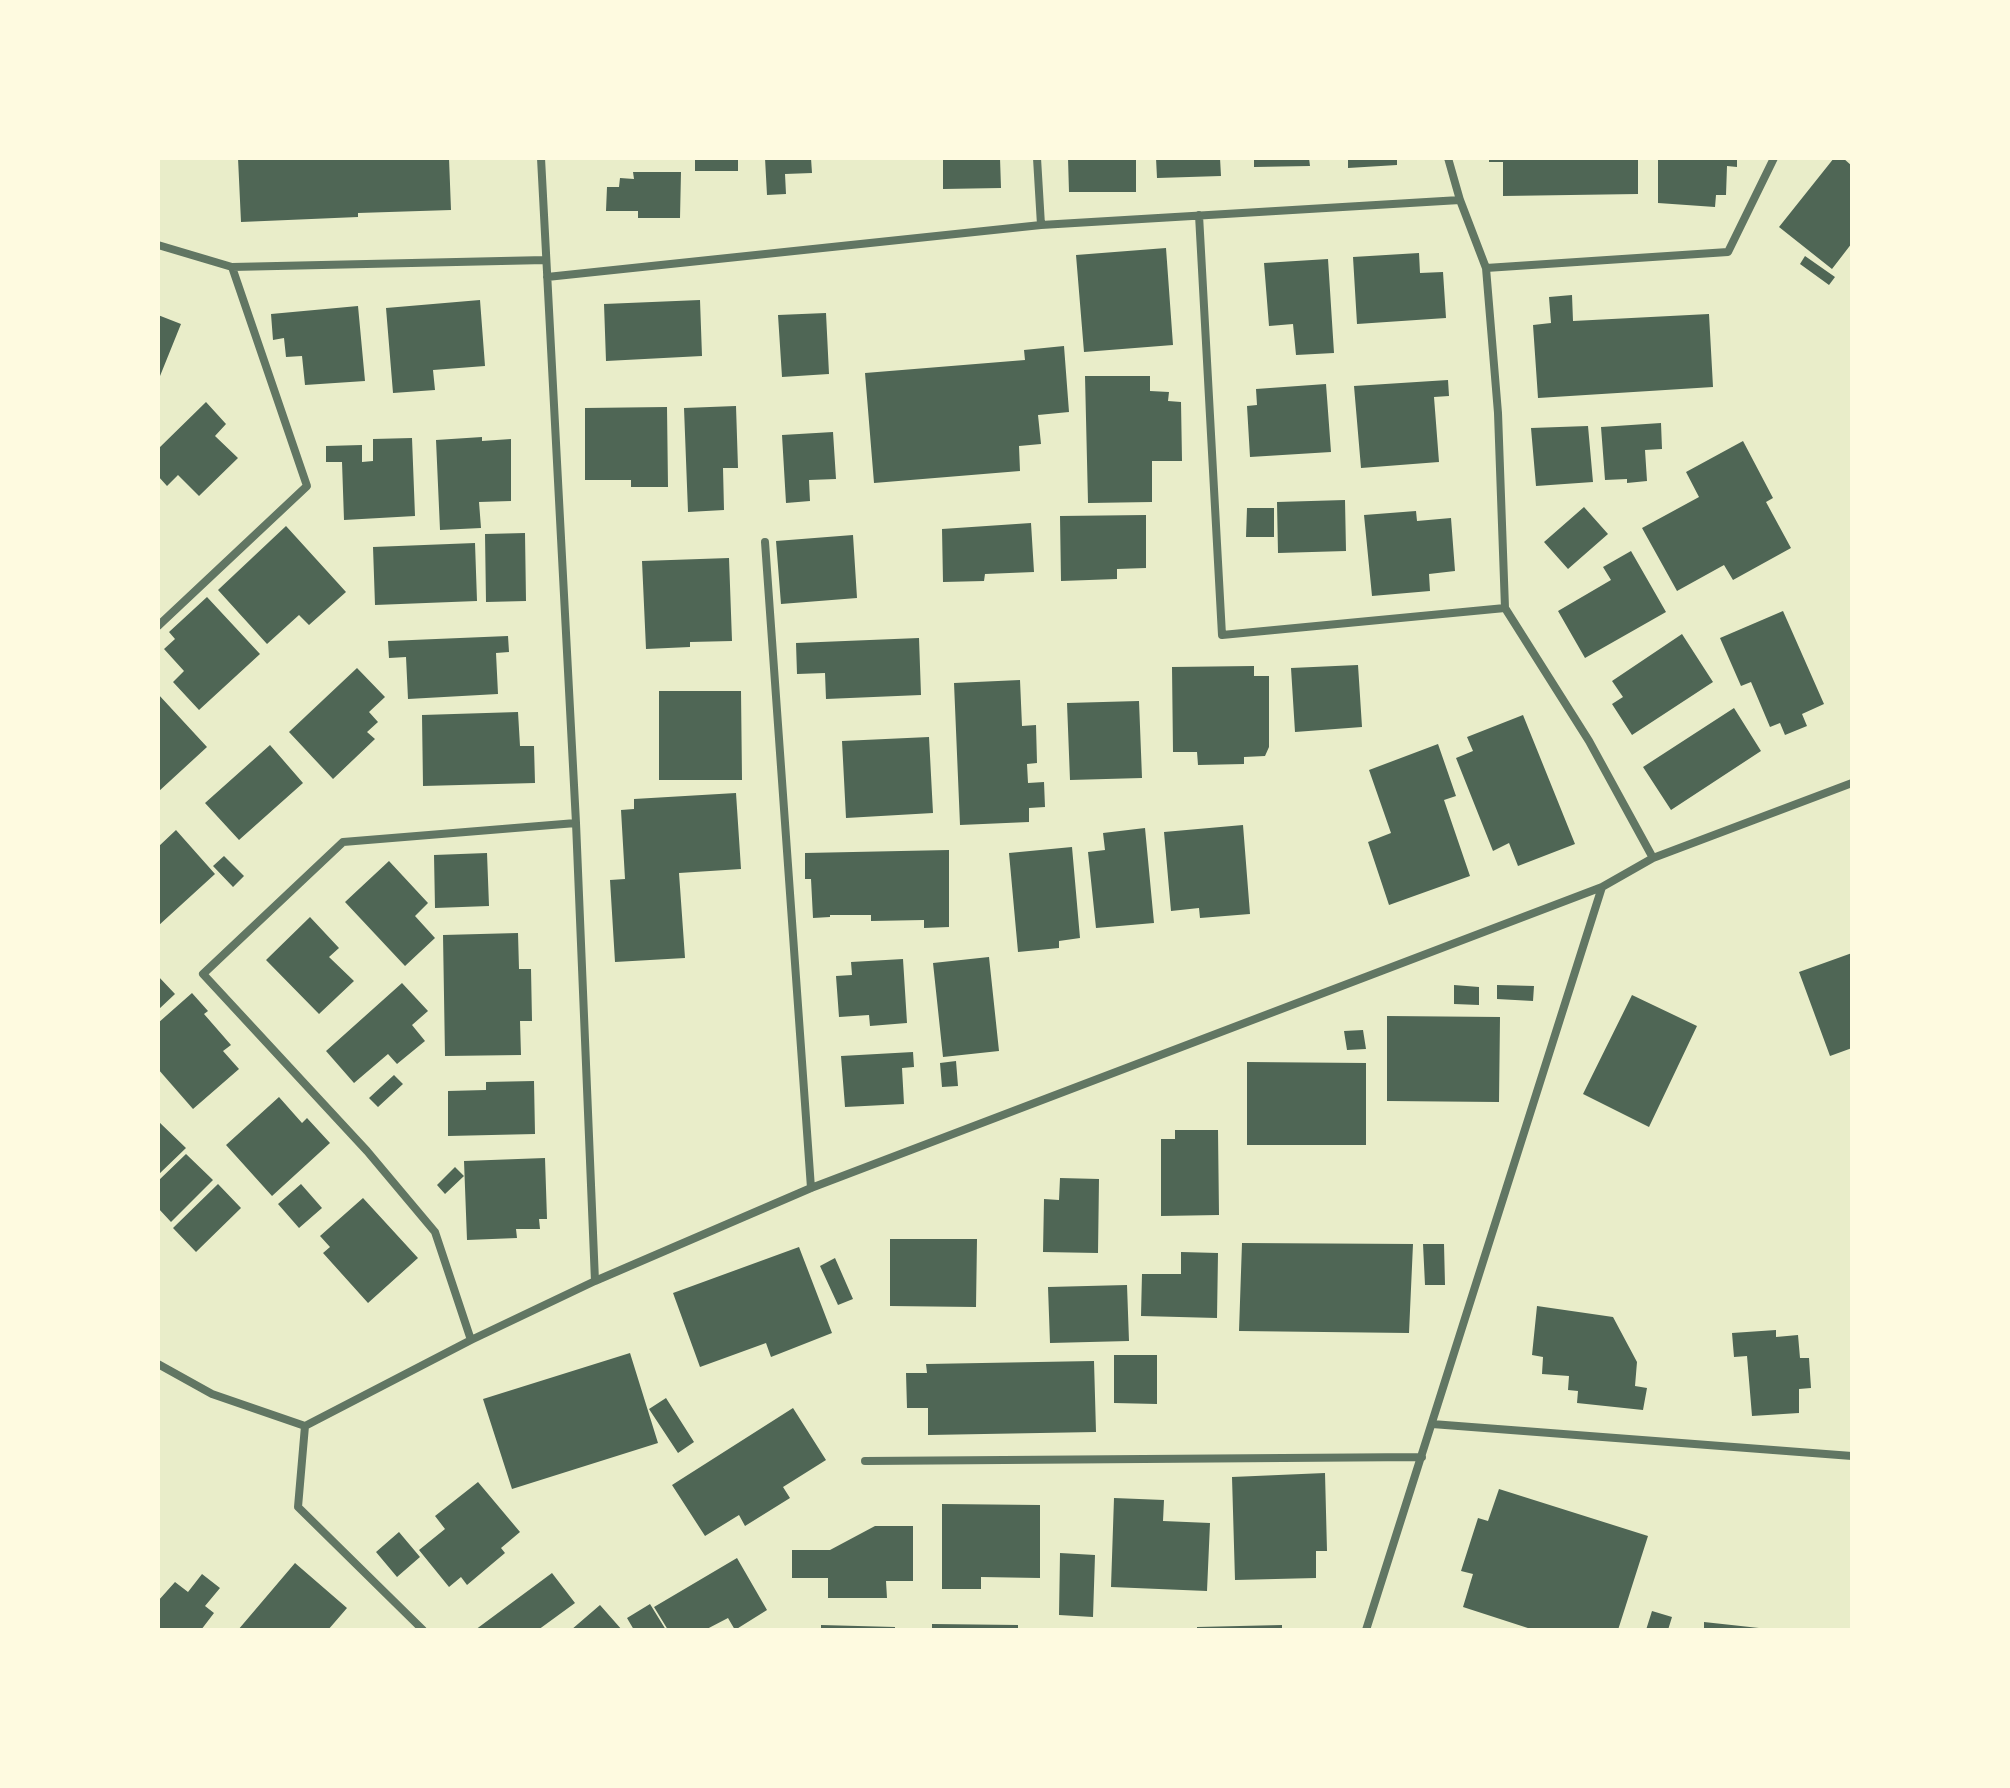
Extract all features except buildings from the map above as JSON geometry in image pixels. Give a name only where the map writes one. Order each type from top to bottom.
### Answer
[{"type":"street","points":[[541,158],[576,823],[595,1281]]},
{"type":"street","points":[[1037,158],[1041,225]]},
{"type":"street","points":[[1448,158],[1486,268],[1498,413],[1505,608],[1589,741],[1653,858]]},
{"type":"street","points":[[1486,268],[1728,252],[1774,158]]},
{"type":"street","points":[[547,277],[1041,225],[1460,200]]},
{"type":"street","points":[[1199,215],[1222,635],[1505,608]]},
{"type":"street","points":[[158,245],[232,267],[546,260]]},
{"type":"street","points":[[158,626],[307,486],[232,267]]},
{"type":"street","points":[[765,542],[811,1188]]},
{"type":"street","points":[[158,1364],[212,1394],[305,1426],[471,1340],[595,1281],[811,1188],[1602,887],[1653,858],[1852,783]]},
{"type":"street","points":[[471,1340],[435,1232],[367,1151],[203,974],[343,842],[576,823]]},
{"type":"street","points":[[1366,1630],[1602,887]]},
{"type":"street","points":[[1432,1424],[1852,1456]]},
{"type":"street","points":[[305,1426],[298,1507],[423,1630]]},
{"type":"street","points":[[865,1461],[1422,1457]]}]
